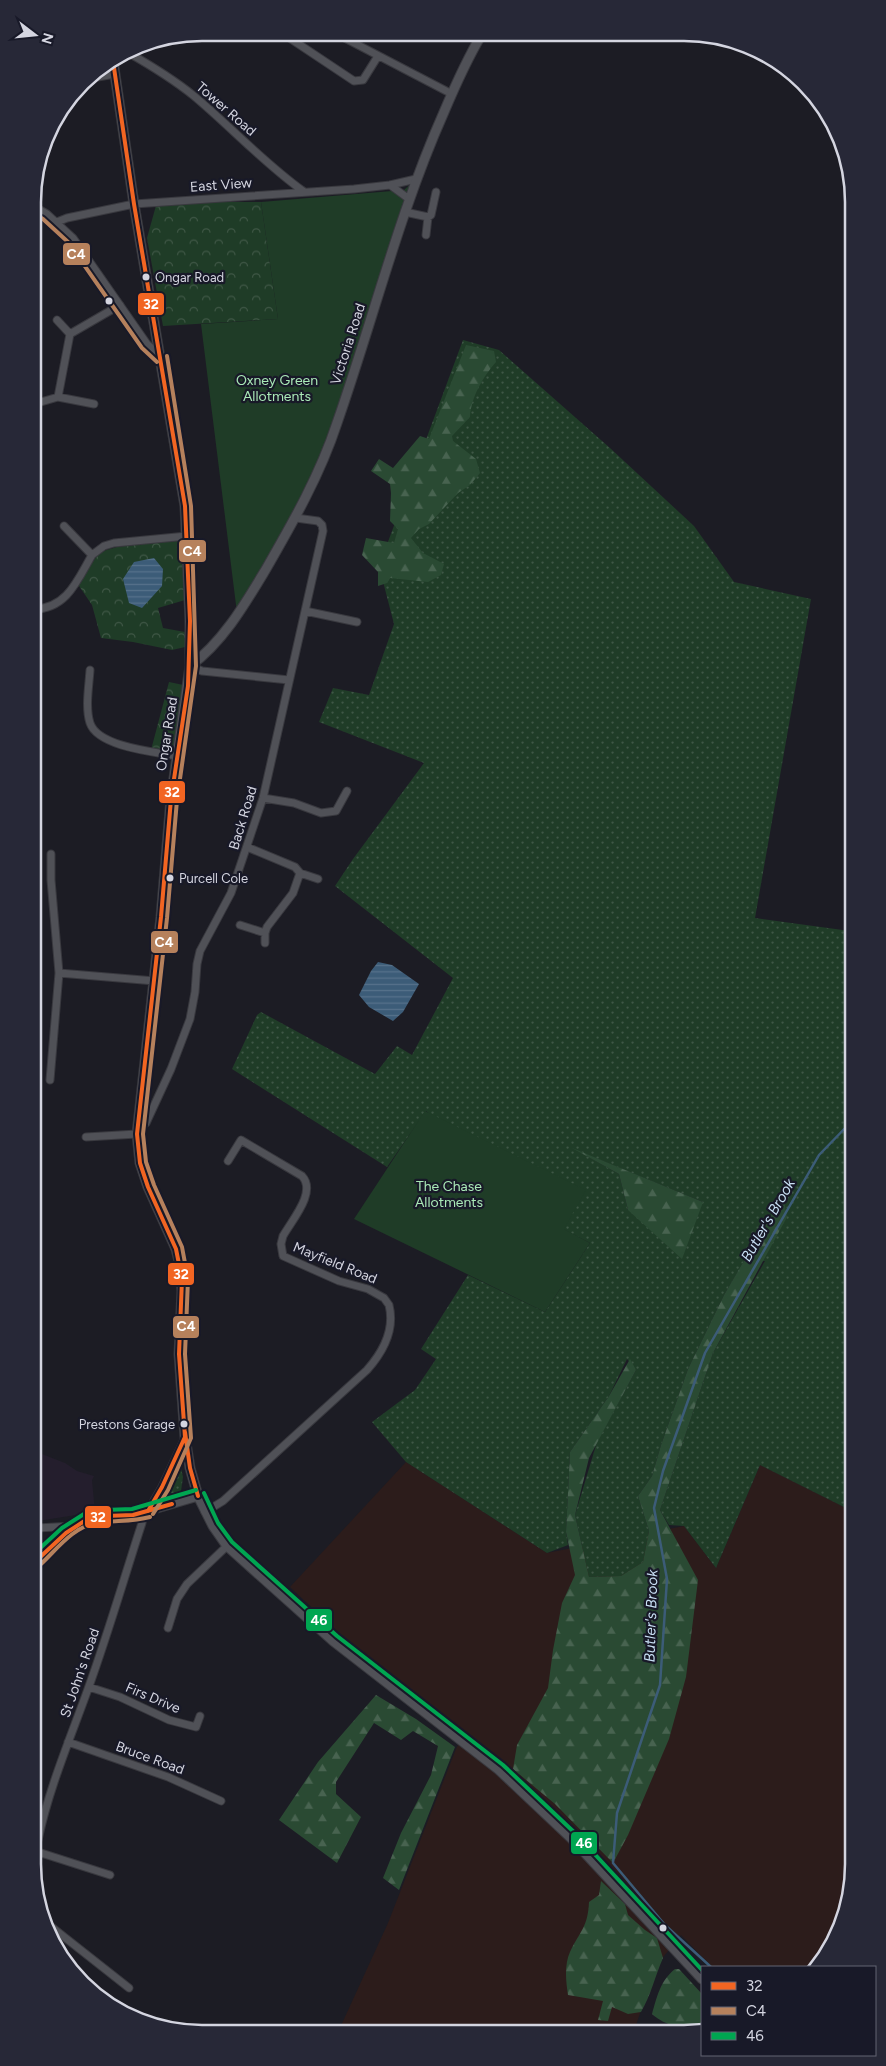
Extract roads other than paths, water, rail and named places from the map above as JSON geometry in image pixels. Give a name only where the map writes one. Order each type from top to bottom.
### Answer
[{"type":"street","name":"Victoria Road","points":[[190,666],[211,648],[220,637],[256,584],[296,518],[337,425],[416,179],[452,94],[478,41]]},
{"type":"street","points":[[295,42],[354,80],[363,80],[378,56]]},
{"type":"street","points":[[351,42],[452,94]]},
{"type":"street","name":"Tower Road","points":[[135,56],[157,68],[193,96],[280,175],[303,191]]},
{"type":"street","name":"Ongar Road","points":[[114,68],[134,204],[185,506],[187,536],[190,666],[170,808],[154,981],[137,1132],[139,1155],[143,1171],[176,1249],[180,1265],[182,1291],[179,1354],[185,1437],[190,1468],[198,1496],[205,1512],[227,1546],[333,1641],[499,1770],[571,1838],[701,1978]]},
{"type":"street","points":[[101,77],[115,74]]},
{"type":"street","name":"East View","points":[[56,222],[134,204],[390,185],[416,179]]},
{"type":"street","points":[[390,185],[409,199]]},
{"type":"street","points":[[426,235],[428,217],[431,214],[436,192]]},
{"type":"street","points":[[42,212],[73,238],[147,344],[161,356]]},
{"type":"street","points":[[406,212],[428,217]]},
{"type":"street","points":[[58,397],[70,334],[120,305]]},
{"type":"street","points":[[57,320],[70,334]]},
{"type":"street","points":[[42,402],[58,397],[94,404]]},
{"type":"street","name":"Back Road","points":[[137,1132],[146,1123],[177,1053],[193,1005],[198,958],[232,893],[263,798],[306,611],[322,525],[318,521],[296,518]]},
{"type":"street","points":[[64,526],[92,555]]},
{"type":"street","points":[[42,608],[51,606],[68,595],[92,555],[104,546],[114,543],[187,536]]},
{"type":"street","points":[[306,611],[357,622]]},
{"type":"street","points":[[190,666],[202,671],[289,680]]},
{"type":"street","points":[[90,670],[88,718],[95,733],[123,745],[177,756]]},
{"type":"street","points":[[263,798],[294,802],[321,814],[336,811],[347,791]]},
{"type":"street","points":[[247,847],[295,867],[300,873],[318,880]]},
{"type":"street","points":[[50,1080],[59,973],[51,880],[51,854]]},
{"type":"street","points":[[265,943],[265,933],[293,893],[300,873]]},
{"type":"street","points":[[240,925],[265,933]]},
{"type":"street","points":[[59,973],[154,981]]},
{"type":"street","points":[[86,1137],[137,1132]]},
{"type":"street","name":"Mayfield Road","points":[[205,1512],[223,1501],[367,1370],[383,1348],[390,1328],[389,1305],[377,1293],[332,1278],[283,1256],[280,1244],[308,1191],[306,1180],[241,1140],[228,1161]]},
{"type":"street","name":"Ongar Road","points":[[146,1512],[162,1487],[185,1437]]},
{"type":"street","points":[[41,1556],[74,1526],[93,1518],[133,1515],[198,1496]]},
{"type":"street","name":"St John's Road","points":[[41,1825],[44,1811],[89,1687],[146,1512]]},
{"type":"street","points":[[41,1527],[56,1525],[74,1526]]},
{"type":"street","points":[[168,1628],[176,1599],[187,1584],[227,1546]]},
{"type":"street","name":"Firs Drive","points":[[89,1687],[120,1697],[184,1725],[196,1727],[200,1716]]},
{"type":"street","name":"Bruce Road","points":[[68,1742],[168,1777],[221,1801]]},
{"type":"street","points":[[41,1853],[110,1875]]},
{"type":"street","points":[[55,1930],[129,1988]]},
{"type":"water","points":[[154,558],[163,569],[162,586],[142,608],[129,603],[123,579],[134,562]]},
{"type":"water","points":[[378,962],[392,965],[419,984],[403,1012],[393,1021],[369,1007],[359,995],[371,971]]},
{"type":"waterway","name":"Butler's Brook","points":[[710,1966],[665,1925],[613,1863],[617,1813],[660,1685],[667,1579],[654,1508],[663,1471],[705,1353],[819,1155],[844,1129]]},
{"type":"place","name":"Ongar Road","points":[[146,277]]},
{"type":"place","name":"Purcell Cole","points":[[170,878]]},
{"type":"place","name":"Prestons Garage","points":[[184,1424]]},
{"type":"park label","name":"Oxney Green Allotments","points":[[277,388]]},
{"type":"park label","name":"The Chase Allotments","points":[[449,1194]]}]
